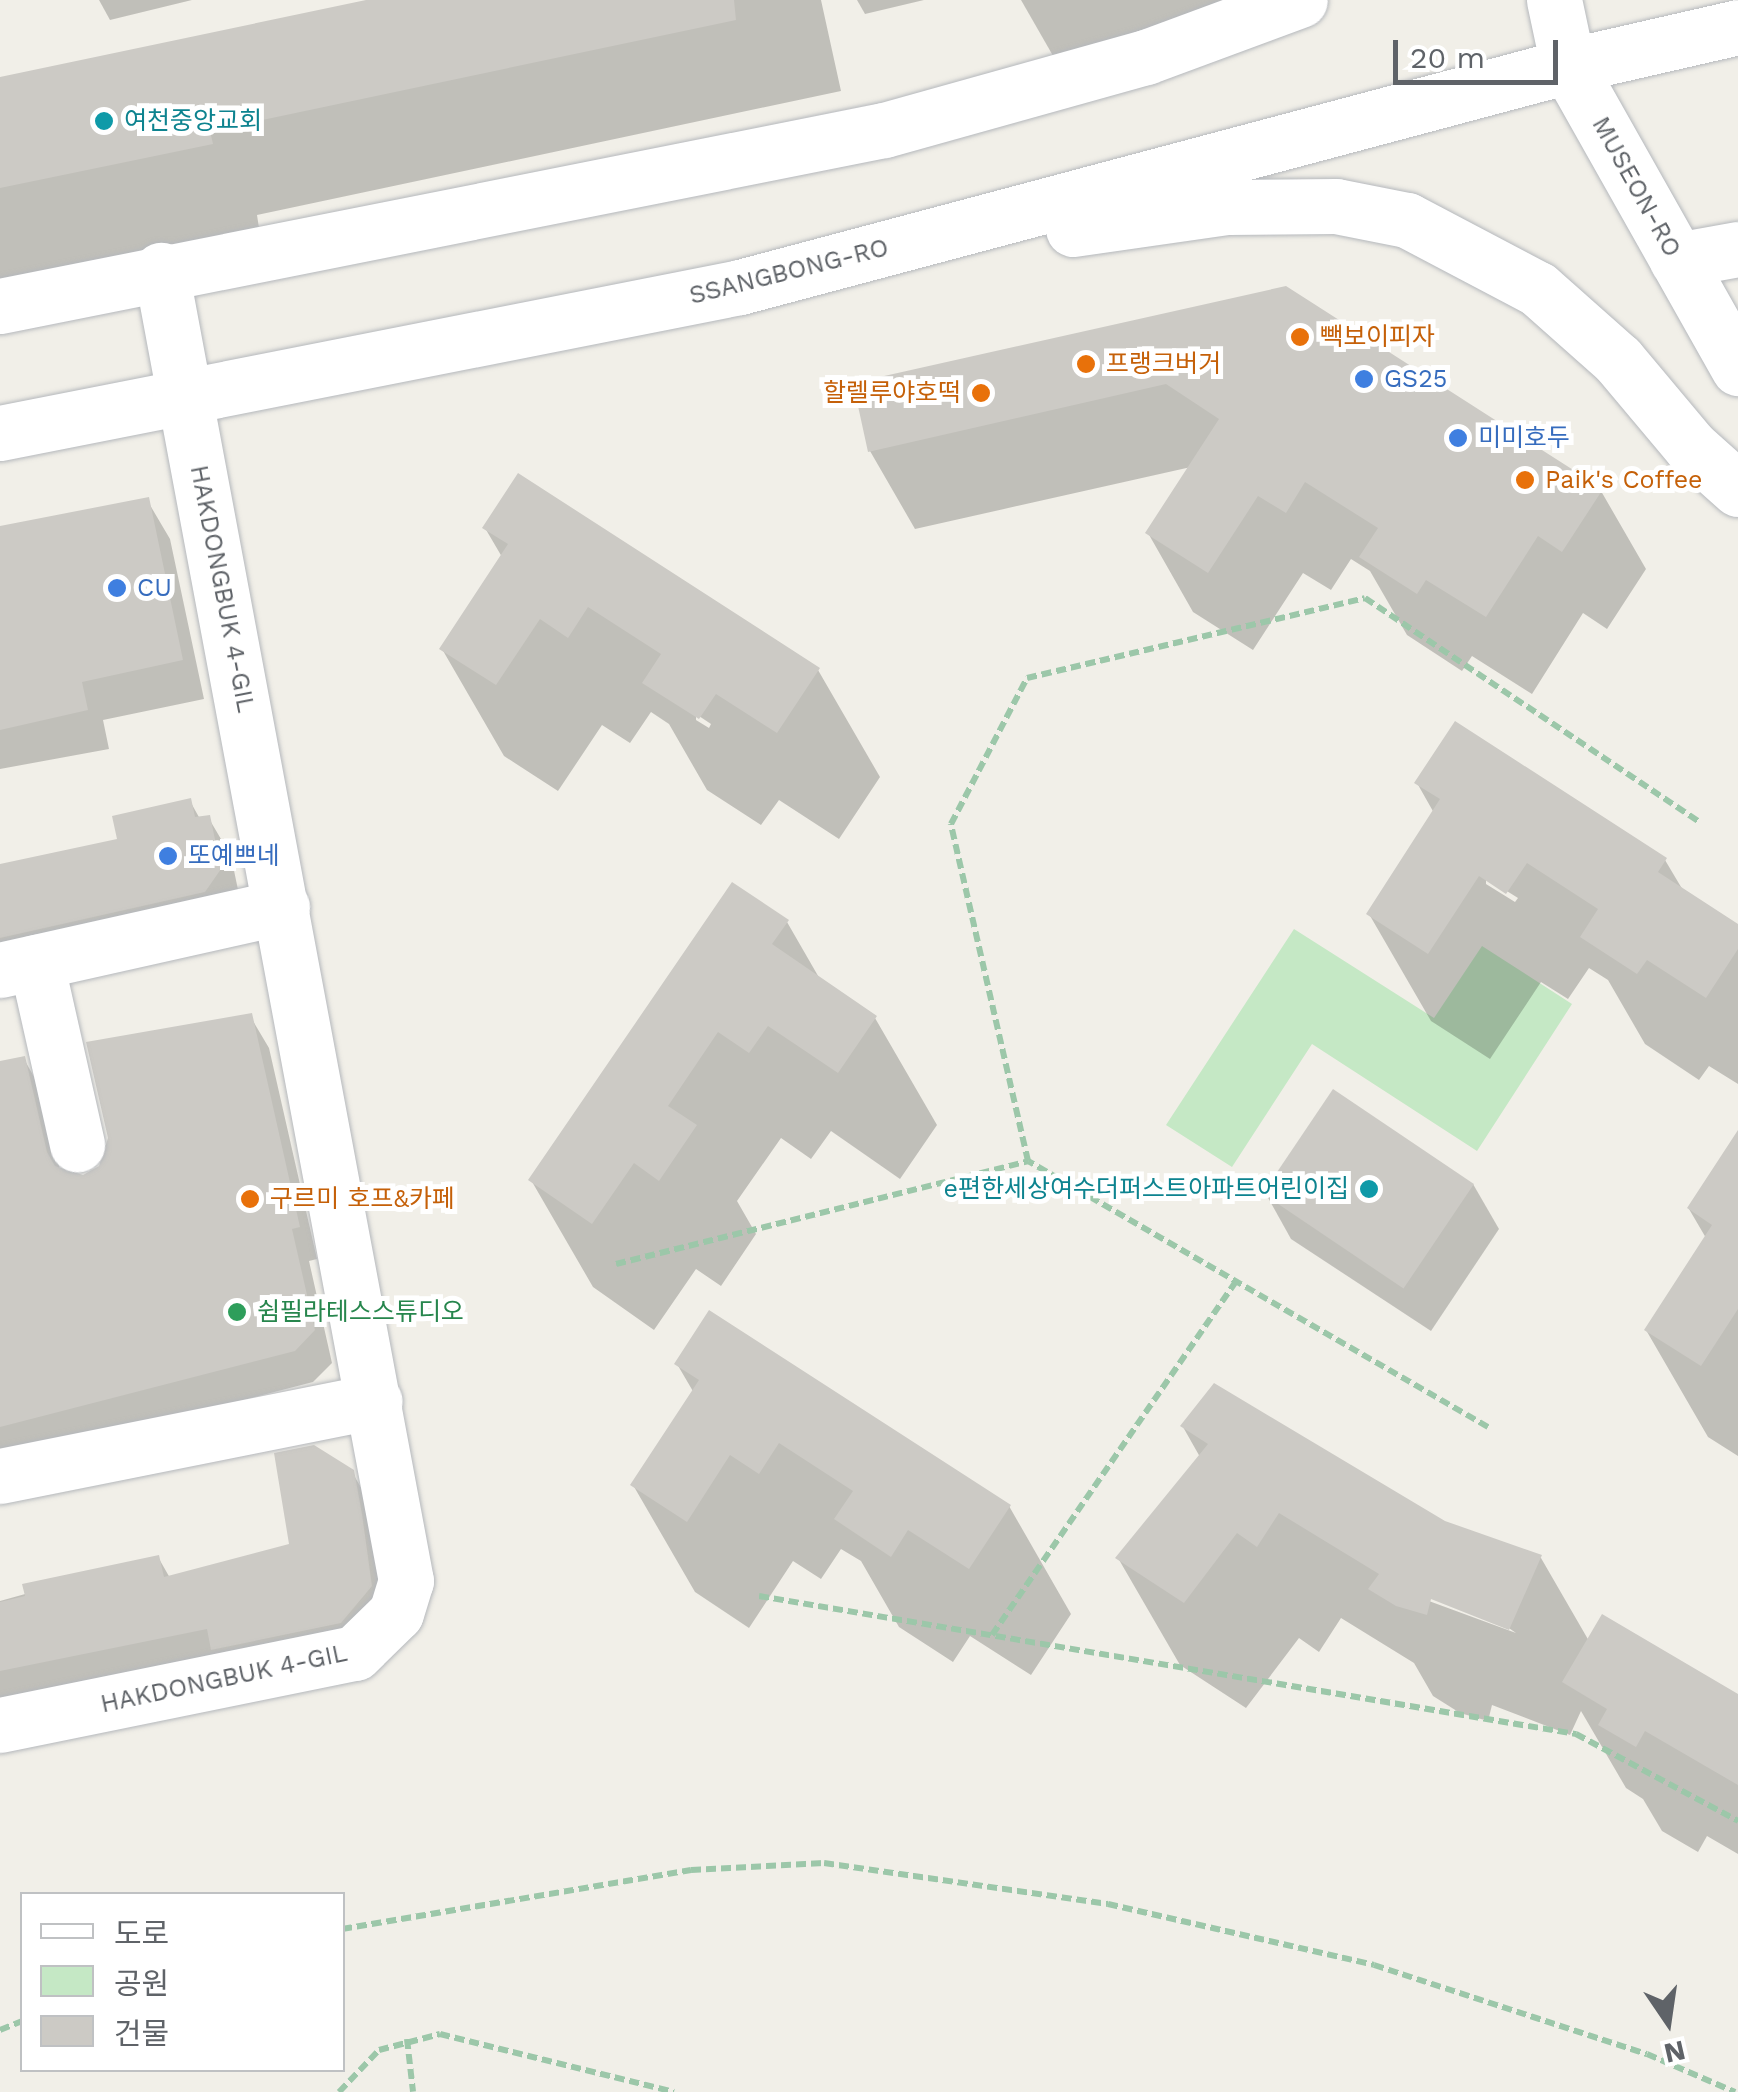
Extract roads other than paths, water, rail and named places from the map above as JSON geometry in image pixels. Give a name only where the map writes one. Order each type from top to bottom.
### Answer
[{"type":"street","points":[[0,306],[161,270],[884,130],[1146,57],[1300,0]]},
{"type":"street","name":"MUSEON-RO","points":[[1554,0],[1568,66],[1738,368]]},
{"type":"street","name":"SSANGBONG-RO","points":[[0,433],[740,287],[1568,66],[1738,27]]},
{"type":"street","points":[[740,287],[1228,207],[1336,206],[1408,220],[1538,290],[1618,360],[1691,448],[1738,488]]},
{"type":"street","points":[[1677,260],[1738,249]]},
{"type":"street","name":"HAKDONGBUK 4-GIL","points":[[0,1725],[369,1646],[396,1613],[406,1580],[161,270]]},
{"type":"street","points":[[77,1144],[18,966],[282,907]]},
{"type":"street","points":[[0,1476],[375,1401]]},
{"type":"place","name":"여천중앙교회","points":[[104,121]]},
{"type":"place","name":"빽보이피자","points":[[1300,337]]},
{"type":"place","name":"프랭크버거","points":[[1086,364]]},
{"type":"place","name":"GS25","points":[[1364,379]]},
{"type":"place","name":"할렐루야호떡","points":[[981,393]]},
{"type":"place","name":"미미호두","points":[[1458,438]]},
{"type":"place","name":"Paik's Coffee","points":[[1525,480]]},
{"type":"place","name":"CU","points":[[117,588]]},
{"type":"place","name":"또예쁘네","points":[[168,856]]},
{"type":"place","name":"e편한세상여수더퍼스트아파트어린이집","points":[[1369,1189]]},
{"type":"place","name":"구르미 호프&카페","points":[[250,1199]]},
{"type":"place","name":"쉼필라테스스튜디오","points":[[237,1312]]}]
